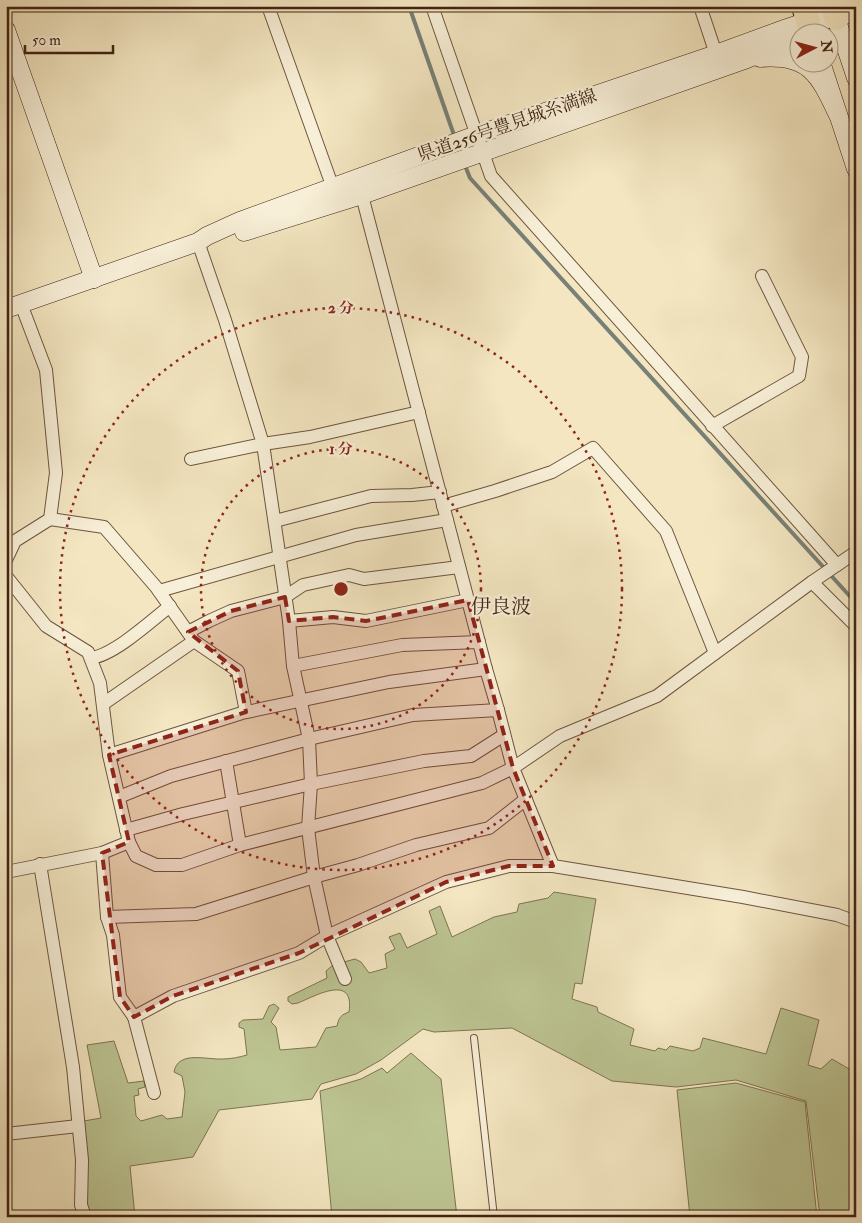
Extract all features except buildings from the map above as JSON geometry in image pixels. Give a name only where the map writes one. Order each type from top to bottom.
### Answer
[{"type":"main road","points":[[817,22],[841,12],[856,78]]},
{"type":"main road","points":[[6,30],[94,279]]},
{"type":"main road","name":"県道256号豊見城糸満線","points":[[478,144],[716,54],[790,31]]},
{"type":"main road","name":"県道256号豊見城糸満線","points":[[198,242],[208,243],[453,152],[747,59],[790,36]]},
{"type":"main road","points":[[747,59],[775,57],[788,59],[804,65],[822,83],[838,115]]},
{"type":"main road","points":[[824,72],[856,169]]},
{"type":"main road","name":"県道256号豊見城糸満線","points":[[14,306],[198,242],[206,236],[240,221],[332,188],[360,187]]},
{"type":"street","points":[[268,6],[332,188]]},
{"type":"street","points":[[432,6],[478,144],[492,176],[837,566]]},
{"type":"street","points":[[700,6],[716,54]]},
{"type":"street","points":[[360,187],[513,768],[553,866]]},
{"type":"street","points":[[198,242],[226,320],[263,444],[276,521],[293,666],[309,739],[311,784],[308,828],[314,877],[328,936],[345,979]]},
{"type":"street","points":[[712,426],[799,376],[802,357],[762,276]]},
{"type":"street","points":[[14,306],[46,370],[56,472],[50,519]]},
{"type":"street","points":[[191,459],[263,444],[310,437],[419,412]]},
{"type":"street","points":[[443,506],[552,472],[593,448],[666,531],[715,653]]},
{"type":"street","points":[[276,521],[371,496],[440,492]]},
{"type":"street","points":[[6,560],[16,541],[50,519],[104,527],[159,591],[191,636],[238,671],[246,712]]},
{"type":"street","points":[[159,591],[356,535],[447,520]]},
{"type":"street","points":[[6,576],[46,626],[88,652],[100,683],[109,755],[127,836],[136,856],[156,865],[182,865],[240,846],[482,783],[513,768],[560,736],[657,696],[856,552]]},
{"type":"street","points":[[103,704],[209,620],[231,611],[285,597],[302,586],[349,575],[364,579],[459,567]]},
{"type":"street","points":[[812,582],[856,626]]},
{"type":"street","points":[[289,621],[333,616],[366,621],[468,600]]},
{"type":"street","points":[[90,658],[101,657],[170,606]]},
{"type":"street","points":[[293,666],[402,645],[479,642]]},
{"type":"street","points":[[109,755],[246,712],[389,682],[486,669]]},
{"type":"street","points":[[119,797],[171,776],[309,739],[413,715],[498,710]]},
{"type":"street","points":[[6,872],[102,853],[127,836],[183,814],[311,784],[424,761],[471,756],[504,735]]},
{"type":"street","points":[[226,761],[240,846]]},
{"type":"street","points":[[107,917],[196,914],[358,865],[416,845],[489,828],[526,799]]},
{"type":"street","points":[[102,853],[107,917],[113,935],[120,997],[134,1017],[154,1093]]},
{"type":"street","points":[[40,864],[73,1067],[82,1160],[81,1205],[85,1217]]},
{"type":"street","points":[[134,1017],[173,996],[299,953],[328,936],[446,882],[509,866],[553,866],[743,897],[837,916],[856,922]]},
{"type":"street","points":[[6,1134],[78,1126]]},
{"type":"lane","points":[[474,1038],[494,1217]]},
{"type":"highlighted area","points":[[285,597],[289,621],[333,617],[366,621],[468,600],[513,768],[553,866],[509,866],[446,882],[299,953],[173,996],[134,1017],[120,997],[102,853],[129,842],[109,755],[246,712],[238,671],[188,632],[231,611]]},
{"type":"green space","points":[[554,892],[596,899],[582,984],[575,983],[572,999],[597,1007],[598,1012],[634,1029],[630,1045],[655,1051],[658,1048],[666,1050],[670,1046],[693,1051],[700,1048],[703,1038],[766,1054],[781,1008],[819,1020],[808,1065],[821,1069],[832,1059],[856,1073],[856,1217],[820,1217],[806,1101],[736,1080],[676,1087],[612,1081],[512,1028],[434,1032],[423,1029],[381,1060],[356,1074],[321,1084],[312,1099],[219,1110],[193,1157],[130,1166],[135,1217],[89,1217],[84,1121],[101,1118],[87,1045],[114,1041],[128,1083],[144,1081],[145,1087],[138,1089],[139,1095],[134,1096],[136,1116],[141,1121],[162,1115],[167,1119],[182,1117],[185,1092],[182,1076],[174,1072],[177,1065],[187,1058],[226,1059],[247,1055],[244,1029],[239,1027],[239,1023],[243,1020],[263,1019],[269,1006],[274,1004],[279,1008],[271,1022],[276,1027],[280,1050],[316,1047],[326,1028],[337,1026],[341,1017],[349,1012],[349,1000],[346,993],[340,990],[332,990],[298,1003],[292,1004],[288,1001],[288,997],[327,978],[326,971],[333,965],[355,959],[361,962],[369,973],[387,968],[385,954],[395,949],[389,937],[400,933],[407,948],[437,934],[429,911],[440,906],[452,937],[494,917],[517,912],[519,904],[548,898]]},
{"type":"green space","points":[[411,1053],[441,1079],[457,1217],[332,1217],[320,1091],[361,1079],[382,1068],[387,1073]]},
{"type":"green space","points":[[736,1083],[805,1102],[817,1217],[690,1217],[677,1090]]},
{"type":"waterway","points":[[409,6],[455,138]]},
{"type":"waterway","points":[[464,163],[470,178],[856,603]]},
{"type":"district","name":"伊良波","points":[[501,606]]}]
